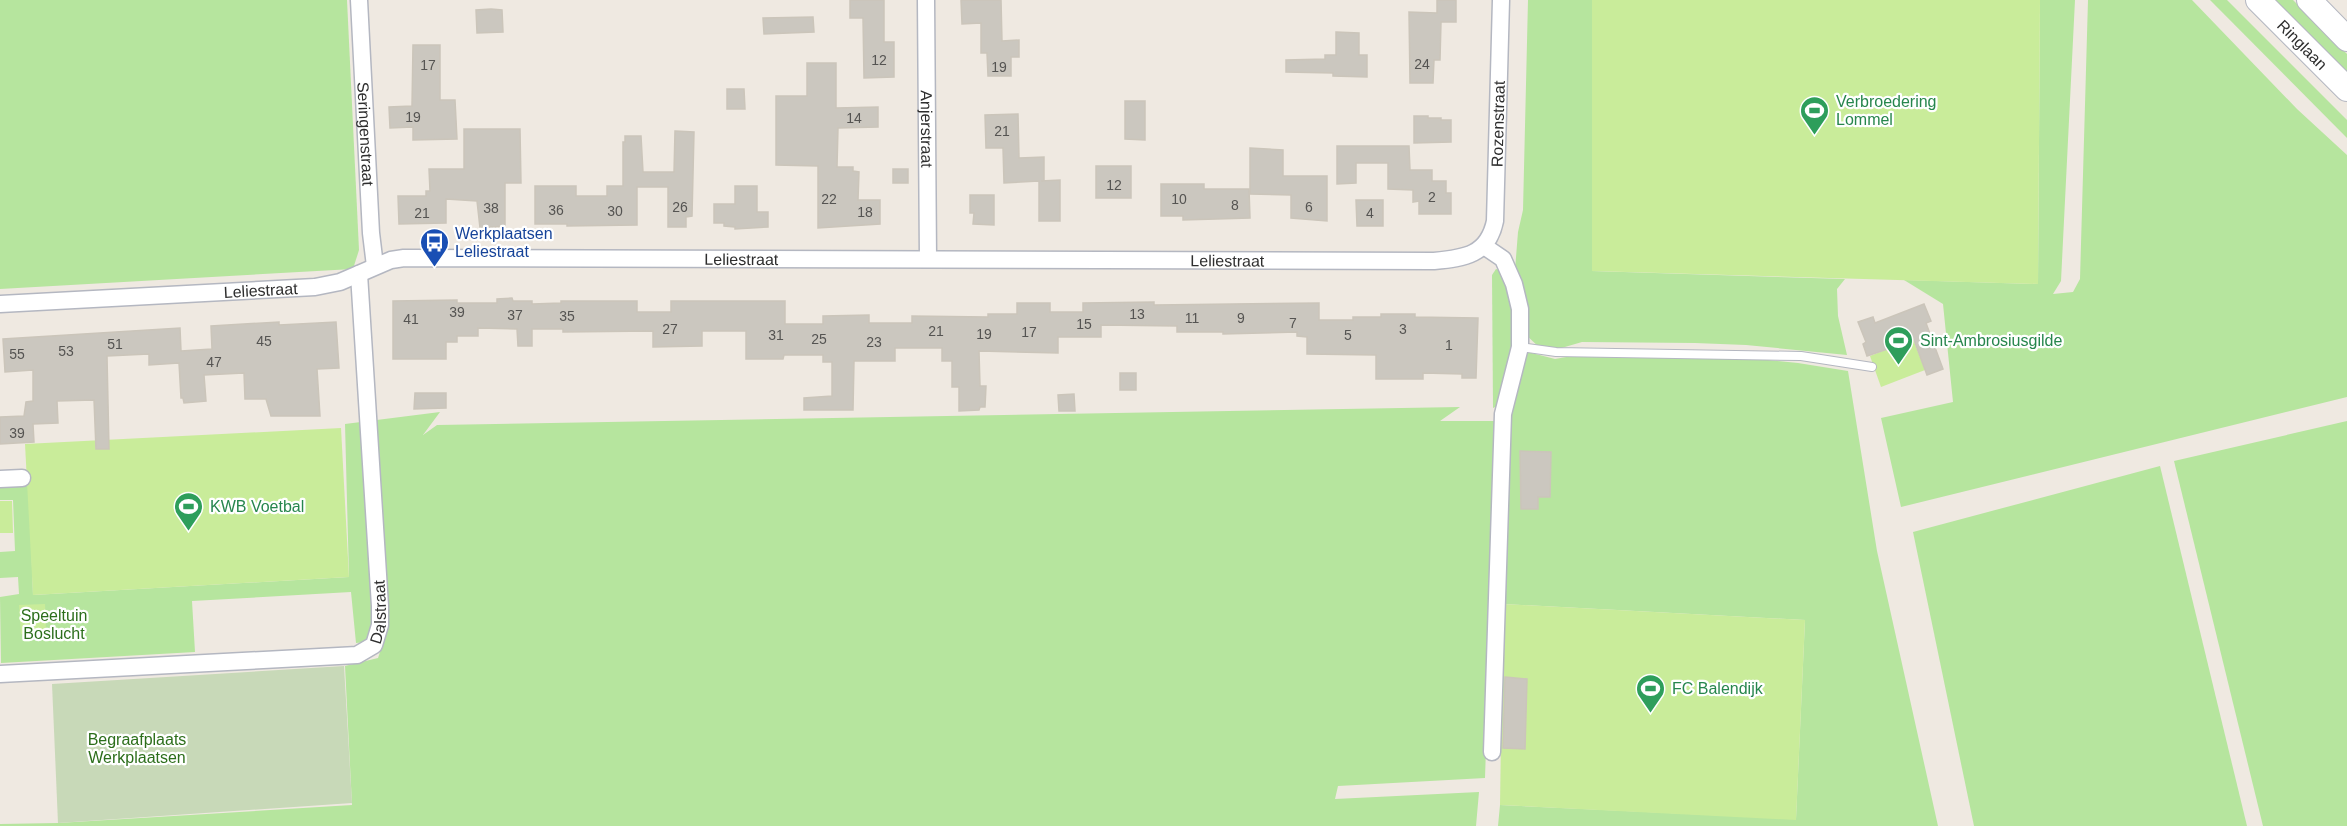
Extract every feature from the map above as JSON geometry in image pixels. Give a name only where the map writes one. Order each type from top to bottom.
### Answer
[{"type":"main road","name":"Ringlaan","points":[[2258,0],[2347,89]]},
{"type":"main road","points":[[2309,0],[2347,39]]},
{"type":"street","name":"Seringenstraat","points":[[358,0],[371,233],[375,266]]},
{"type":"street","name":"Anjerstraat","points":[[926,0],[928,259]]},
{"type":"street","name":"Rozenstraat","points":[[1484,246],[1492,234],[1495,221],[1501,0]]},
{"type":"street","name":"Leliestraat","points":[[0,304],[315,287],[340,282],[391,260],[404,258],[1434,261],[1466,256],[1484,246]]},
{"type":"street","points":[[1484,246],[1503,259],[1514,284],[1520,309],[1520,347],[1503,414],[1492,752]]},
{"type":"street","name":"Dalstraat","points":[[0,674],[357,655],[374,645],[380,625],[380,606],[359,273]]},
{"type":"street","points":[[0,479],[22,478]]},
{"type":"lane","points":[[1520,347],[1556,352],[1800,356],[1872,367]]},
{"type":"green space","points":[[0,0],[347,0],[359,250],[353,269],[0,289]]},
{"type":"green space","points":[[1528,0],[1592,0],[1592,271],[1845,279],[1837,289],[1838,316],[1847,355],[1746,345],[1695,343],[1582,342],[1558,349],[1540,348],[1525,334],[1515,270],[1518,232],[1523,210]]},
{"type":"green space","name":"Verbroedering Lommel","points":[[1592,0],[2040,0],[2038,284],[1592,271]]},
{"type":"green space","points":[[2040,0],[2075,0],[2061,281],[2053,294],[2073,292],[2080,279],[2088,0],[2192,0],[2297,109],[2347,155],[2347,397],[1901,507],[1881,418],[1953,402],[1943,304],[1904,280],[2038,284]]},
{"type":"green space","points":[[2210,0],[2227,0],[2347,120],[2347,138]]},
{"type":"green space","points":[[2272,0],[2293,0],[2347,54],[2347,75]]},
{"type":"green space","points":[[1496,269],[1500,270],[1515,307],[1513,351],[1500,405],[1493,408],[1492,275]]},
{"type":"green space","name":"Sint-Ambrosiusgilde","points":[[1913,339],[1925,370],[1881,387],[1870,356]]},
{"type":"green space","points":[[1524,351],[1555,359],[1594,352],[1699,353],[1798,363],[1848,371],[1877,551],[1938,826],[1498,826],[1500,805],[1796,819],[1805,620],[1503,604],[1508,412]]},
{"type":"green space","name":"Speeltuin Boslucht","points":[[1460,407],[1440,421],[1497,421],[1485,778],[1338,786],[1335,799],[1479,792],[1476,826],[0,826],[0,824],[58,823],[352,805],[345,666],[378,658],[384,640],[356,643],[351,592],[192,601],[195,652],[1,663],[0,597],[19,594],[18,577],[0,578],[0,552],[15,551],[13,500],[0,500],[0,487],[29,484],[33,595],[349,577],[345,424],[440,412],[423,435],[437,425]]},
{"type":"green space","points":[[2347,421],[2347,826],[2263,826],[2174,461]]},
{"type":"green space","name":"KWB Voetbal","points":[[341,428],[349,577],[33,595],[25,444]]},
{"type":"green space","points":[[2160,466],[2247,826],[1974,826],[1913,532]]},
{"type":"green space","points":[[0,501],[12,501],[13,533],[0,533]]},
{"type":"green space","points":[[45,604],[46,632],[21,634],[19,605]]},
{"type":"green space","name":"FC Balendijk","points":[[1503,604],[1805,620],[1796,820],[1500,805]]},
{"type":"green space","name":"Begraafplaats Werkplaatsen","points":[[344,666],[352,803],[58,823],[52,684]]},
{"type":"building","points":[[850,0],[884,0],[884,42],[894,42],[894,77],[864,78],[863,18],[850,18]]},
{"type":"building","points":[[961,0],[1001,0],[1002,41],[1019,40],[1019,57],[1011,57],[1011,76],[988,76],[987,53],[981,53],[981,23],[962,24]]},
{"type":"building","points":[[1437,0],[1456,0],[1456,22],[1441,22],[1440,60],[1434,60],[1433,83],[1410,83],[1409,12],[1437,13]]},
{"type":"building","points":[[476,10],[502,10],[503,32],[477,33]]},
{"type":"building","points":[[813,17],[814,32],[764,34],[763,18]]},
{"type":"building","points":[[1336,32],[1359,33],[1359,55],[1367,55],[1367,77],[1333,76],[1333,73],[1286,72],[1286,60],[1325,59],[1325,55],[1336,55]]},
{"type":"building","points":[[413,45],[440,45],[440,100],[455,100],[457,139],[413,140],[413,127],[390,128],[389,107],[412,106]]},
{"type":"building","points":[[807,63],[836,63],[836,108],[878,107],[878,127],[838,128],[837,167],[853,167],[853,171],[859,172],[858,200],[880,200],[880,224],[818,228],[818,166],[776,165],[776,96],[807,96]]},
{"type":"building","points":[[727,89],[744,89],[745,109],[727,109]]},
{"type":"building","points":[[1125,101],[1145,101],[1145,140],[1125,139]]},
{"type":"building","points":[[1018,114],[1019,158],[1044,157],[1044,181],[1060,180],[1060,221],[1039,221],[1039,181],[1004,183],[1003,148],[986,148],[985,115]]},
{"type":"building","points":[[1414,116],[1451,120],[1451,142],[1414,143]]},
{"type":"building","points":[[464,129],[520,129],[521,183],[505,183],[505,226],[480,228],[477,201],[446,199],[446,223],[399,224],[398,196],[426,196],[426,191],[430,191],[429,169],[464,169]]},
{"type":"building","points":[[675,131],[694,132],[692,216],[686,217],[686,227],[668,227],[668,187],[637,187],[637,225],[535,224],[535,186],[576,186],[576,196],[607,196],[607,186],[623,186],[625,136],[641,136],[643,172],[674,172]]},
{"type":"building","points":[[1337,146],[1409,146],[1410,170],[1432,170],[1432,181],[1446,181],[1446,193],[1451,193],[1451,214],[1419,214],[1419,201],[1413,202],[1413,190],[1388,189],[1388,163],[1356,163],[1356,183],[1337,184]]},
{"type":"building","points":[[1250,148],[1283,150],[1283,176],[1327,176],[1327,221],[1291,218],[1291,195],[1250,194]]},
{"type":"building","points":[[1096,166],[1131,166],[1131,198],[1096,198]]},
{"type":"building","points":[[893,169],[908,169],[908,183],[893,183]]},
{"type":"building","points":[[1161,184],[1204,184],[1204,189],[1249,189],[1250,218],[1183,220],[1183,216],[1161,216]]},
{"type":"building","points":[[735,186],[757,186],[757,212],[768,212],[768,227],[735,229],[735,227],[724,226],[724,223],[714,223],[714,204],[735,204]]},
{"type":"building","points":[[970,195],[994,195],[994,225],[973,224],[974,213],[970,213]]},
{"type":"building","points":[[1356,200],[1383,200],[1383,226],[1357,226]]},
{"type":"building","points":[[512,298],[513,301],[532,301],[532,304],[561,303],[561,301],[637,301],[637,312],[671,312],[671,301],[785,301],[785,324],[823,324],[823,316],[869,315],[869,323],[912,323],[912,316],[988,317],[988,314],[1017,314],[1017,303],[1050,303],[1050,312],[1083,312],[1083,303],[1154,302],[1154,305],[1319,303],[1319,320],[1353,320],[1353,317],[1381,317],[1381,314],[1478,318],[1476,378],[1462,378],[1462,374],[1423,373],[1423,379],[1376,379],[1376,355],[1307,354],[1307,337],[1297,336],[1297,332],[1223,334],[1223,332],[1177,332],[1177,326],[1101,325],[1101,337],[1058,337],[1058,353],[979,351],[980,386],[986,386],[985,407],[980,407],[979,410],[959,411],[959,387],[952,387],[952,361],[942,361],[942,348],[895,348],[895,361],[854,361],[853,410],[804,410],[804,398],[832,396],[832,362],[823,362],[823,355],[784,355],[783,359],[746,359],[746,331],[702,331],[702,346],[653,347],[653,331],[563,332],[563,329],[532,329],[532,346],[518,346],[517,329],[478,328],[478,336],[457,336],[457,342],[446,342],[446,359],[393,359],[393,301],[457,300],[457,303],[497,303],[497,299]]},
{"type":"building","name":"Sint-Ambrosiusgilde","points":[[1924,304],[1931,321],[1926,323],[1943,369],[1927,375],[1914,340],[1867,356],[1863,344],[1866,342],[1858,322],[1873,317],[1875,323]]},
{"type":"building","points":[[279,322],[279,325],[336,322],[339,368],[317,369],[320,416],[271,416],[266,399],[245,399],[244,373],[204,375],[206,401],[184,403],[181,398],[179,363],[149,365],[149,354],[107,356],[109,449],[96,449],[94,400],[57,401],[58,423],[33,424],[34,442],[0,444],[0,417],[24,416],[26,402],[33,401],[33,370],[5,372],[3,339],[180,328],[181,351],[212,349],[211,326]]},
{"type":"building","points":[[1120,373],[1136,373],[1136,390],[1120,390]]},
{"type":"building","points":[[415,393],[446,393],[446,408],[414,409]]},
{"type":"building","points":[[1074,394],[1075,411],[1059,411],[1058,395]]},
{"type":"building","points":[[1520,451],[1551,452],[1550,497],[1538,497],[1538,509],[1521,509]]},
{"type":"building","points":[[1505,677],[1527,679],[1525,749],[1503,748]]},
{"type":"place","name":"Verbroedering Lommel","points":[[1815,136]]},
{"type":"place","name":"Werkplaatsen Leliestraat","points":[[434,268]]},
{"type":"place","name":"Sint-Ambrosiusgilde","points":[[1899,366]]},
{"type":"place","name":"KWB Voetbal","points":[[189,532]]},
{"type":"place","name":"FC Balendijk","points":[[1651,714]]}]
